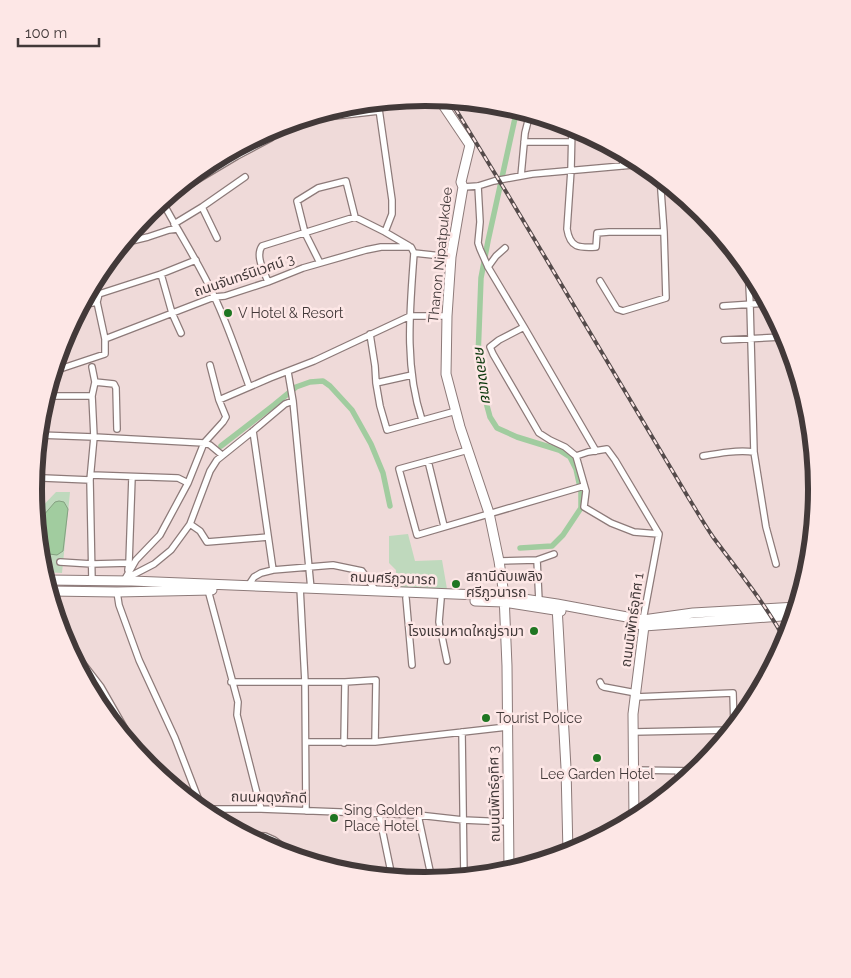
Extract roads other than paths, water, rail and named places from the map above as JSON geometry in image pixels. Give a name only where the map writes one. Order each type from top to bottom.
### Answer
[{"type":"main road","name":"Thanon Nipatpukdee","points":[[444,107],[470,145],[461,182],[463,187],[451,257],[446,316],[446,374],[489,513],[499,561],[504,599]]},
{"type":"main road","name":"ถนนศรีภูวนารถ","points":[[54,580],[92,582],[129,580],[207,587],[376,591],[538,601],[557,607]]},
{"type":"main road","points":[[92,582],[92,592]]},
{"type":"main road","name":"ถนนศรีภูวนารถ","points":[[57,591],[118,592],[248,586],[406,598],[504,599],[557,607],[628,622],[644,623],[787,615]]},
{"type":"main road","name":"ถนนนิพัทธ์อุทิศ 3","points":[[504,599],[507,666],[509,863]]},
{"type":"main road","points":[[557,607],[566,768],[568,845]]},
{"type":"main road","name":"ถนนศรีภูวนารถ","points":[[644,623],[693,613],[789,607]]},
{"type":"main road","name":"ถนนนิพัทธ์อุทิศ 1","points":[[634,810],[633,714],[644,623]]},
{"type":"street","points":[[341,115],[379,111],[392,200],[392,214],[385,232]]},
{"type":"street","points":[[521,176],[525,133],[528,120]]},
{"type":"street","points":[[571,135],[567,229],[568,237],[573,244],[580,248],[596,247],[597,233],[664,232]]},
{"type":"street","points":[[225,163],[266,141]]},
{"type":"street","points":[[524,142],[571,142]]},
{"type":"street","points":[[623,161],[623,166]]},
{"type":"street","points":[[463,187],[478,186],[521,176],[630,165]]},
{"type":"street","points":[[135,240],[175,227],[245,177]]},
{"type":"street","points":[[320,264],[305,233],[297,201],[318,188],[346,181],[355,217]]},
{"type":"street","points":[[478,186],[479,246],[488,267],[596,451]]},
{"type":"street","points":[[600,281],[617,310],[623,311],[666,298],[661,186]]},
{"type":"street","points":[[202,207],[217,238]]},
{"type":"street","points":[[166,208],[196,260],[214,297],[250,386]]},
{"type":"street","points":[[268,282],[259,256],[262,246],[355,217],[385,232],[413,250],[410,316],[412,375],[416,403],[422,420]]},
{"type":"street","name":"ถนนจันทร์นิเวศน์ 3","points":[[104,339],[214,297],[224,296],[268,282],[303,268],[366,250],[381,247],[413,250],[451,257]]},
{"type":"street","points":[[488,267],[505,248]]},
{"type":"street","points":[[99,294],[161,274],[196,260]]},
{"type":"street","points":[[161,274],[172,313],[181,333]]},
{"type":"street","points":[[749,284],[754,452],[766,527],[776,564]]},
{"type":"street","points":[[62,368],[105,354],[97,302],[98,291]]},
{"type":"street","points":[[91,303],[97,302]]},
{"type":"street","points":[[723,306],[761,304]]},
{"type":"street","points":[[219,400],[314,361],[410,316],[446,316]]},
{"type":"street","points":[[524,326],[490,347],[539,433],[566,448],[576,456],[586,491],[584,507],[611,523],[634,532],[659,534]]},
{"type":"street","points":[[370,334],[380,406],[388,430],[456,411]]},
{"type":"street","points":[[724,340],[777,338]]},
{"type":"street","points":[[129,580],[136,560],[160,534],[207,444],[226,417],[219,400],[210,365]]},
{"type":"street","points":[[92,367],[95,382],[92,396],[94,437],[90,478],[92,582]]},
{"type":"street","points":[[288,372],[311,588]]},
{"type":"street","points":[[376,384],[412,375]]},
{"type":"street","points":[[95,382],[114,384],[116,388],[117,429]]},
{"type":"street","points":[[54,396],[92,396]]},
{"type":"street","points":[[129,580],[154,564],[171,550],[190,524],[210,471],[220,454],[253,432],[292,399]]},
{"type":"street","points":[[253,432],[273,570]]},
{"type":"street","points":[[47,435],[207,444],[220,454]]},
{"type":"street","points":[[576,456],[607,449],[659,534]]},
{"type":"street","points":[[468,450],[399,469],[417,535],[584,486]]},
{"type":"street","points":[[703,456],[722,452],[754,452]]},
{"type":"street","points":[[428,461],[444,526]]},
{"type":"street","points":[[43,478],[132,476],[178,478],[188,483]]},
{"type":"street","points":[[129,580],[132,476]]},
{"type":"street","points":[[190,524],[200,531],[207,542],[268,537]]},
{"type":"street","name":"ถนนนิพัทธ์อุทิศ 1","points":[[644,623],[659,534]]},
{"type":"street","points":[[499,561],[537,560],[554,554]]},
{"type":"street","points":[[537,560],[538,601]]},
{"type":"street","points":[[60,562],[92,564],[129,563]]},
{"type":"street","points":[[248,586],[261,573],[273,570],[333,565],[362,571],[376,591]]},
{"type":"street","points":[[207,587],[238,702],[237,715],[261,809]]},
{"type":"street","points":[[300,590],[306,682],[306,811]]},
{"type":"street","name":"ถนนผดุงภักดี","points":[[118,592],[119,605],[139,660],[175,738],[197,796]]},
{"type":"street","points":[[406,598],[412,666]]},
{"type":"street","points":[[440,599],[439,622],[447,661]]},
{"type":"street","points":[[89,670],[102,687],[120,719]]},
{"type":"street","points":[[232,682],[345,682],[376,680],[375,742]]},
{"type":"street","points":[[344,742],[345,682]]},
{"type":"street","points":[[600,682],[604,687],[636,695],[733,693],[733,717]]},
{"type":"street","points":[[306,742],[375,742],[507,727]]},
{"type":"street","points":[[633,732],[724,728]]},
{"type":"street","points":[[462,732],[464,870]]},
{"type":"street","points":[[634,770],[684,771]]},
{"type":"street","points":[[678,771],[678,777]]},
{"type":"street","name":"ถนนผดุงภักดี","points":[[216,809],[418,815],[508,822]]},
{"type":"street","points":[[379,814],[390,870]]},
{"type":"street","points":[[418,815],[430,872]]},
{"type":"street","points":[[263,836],[277,842]]},
{"type":"waterway","name":"คลองเตย","points":[[515,117],[481,278],[478,357],[483,391],[490,417],[497,428],[517,437],[559,450],[570,457],[576,469],[581,492],[581,508],[563,535],[552,546],[520,548]]},
{"type":"waterway","name":"คลองเตย","points":[[221,446],[296,387],[310,382],[323,381],[352,410],[371,444],[383,473],[390,506]]},
{"type":"railway","points":[[454,107],[703,522],[761,601],[780,632]]},
{"type":"place","name":"V Hotel & Resort","points":[[228,313]]},
{"type":"place","name":"สถานีดับเพลิง ศรีภูวนารถ","points":[[456,584]]},
{"type":"place","name":"โรงแรมหาดใหญ่รามา","points":[[534,631]]},
{"type":"place","name":"Tourist Police","points":[[486,718]]},
{"type":"place","name":"Lee Garden Hotel","points":[[597,758]]},
{"type":"place","name":"Sing Golden Place Hotel","points":[[334,818]]}]
